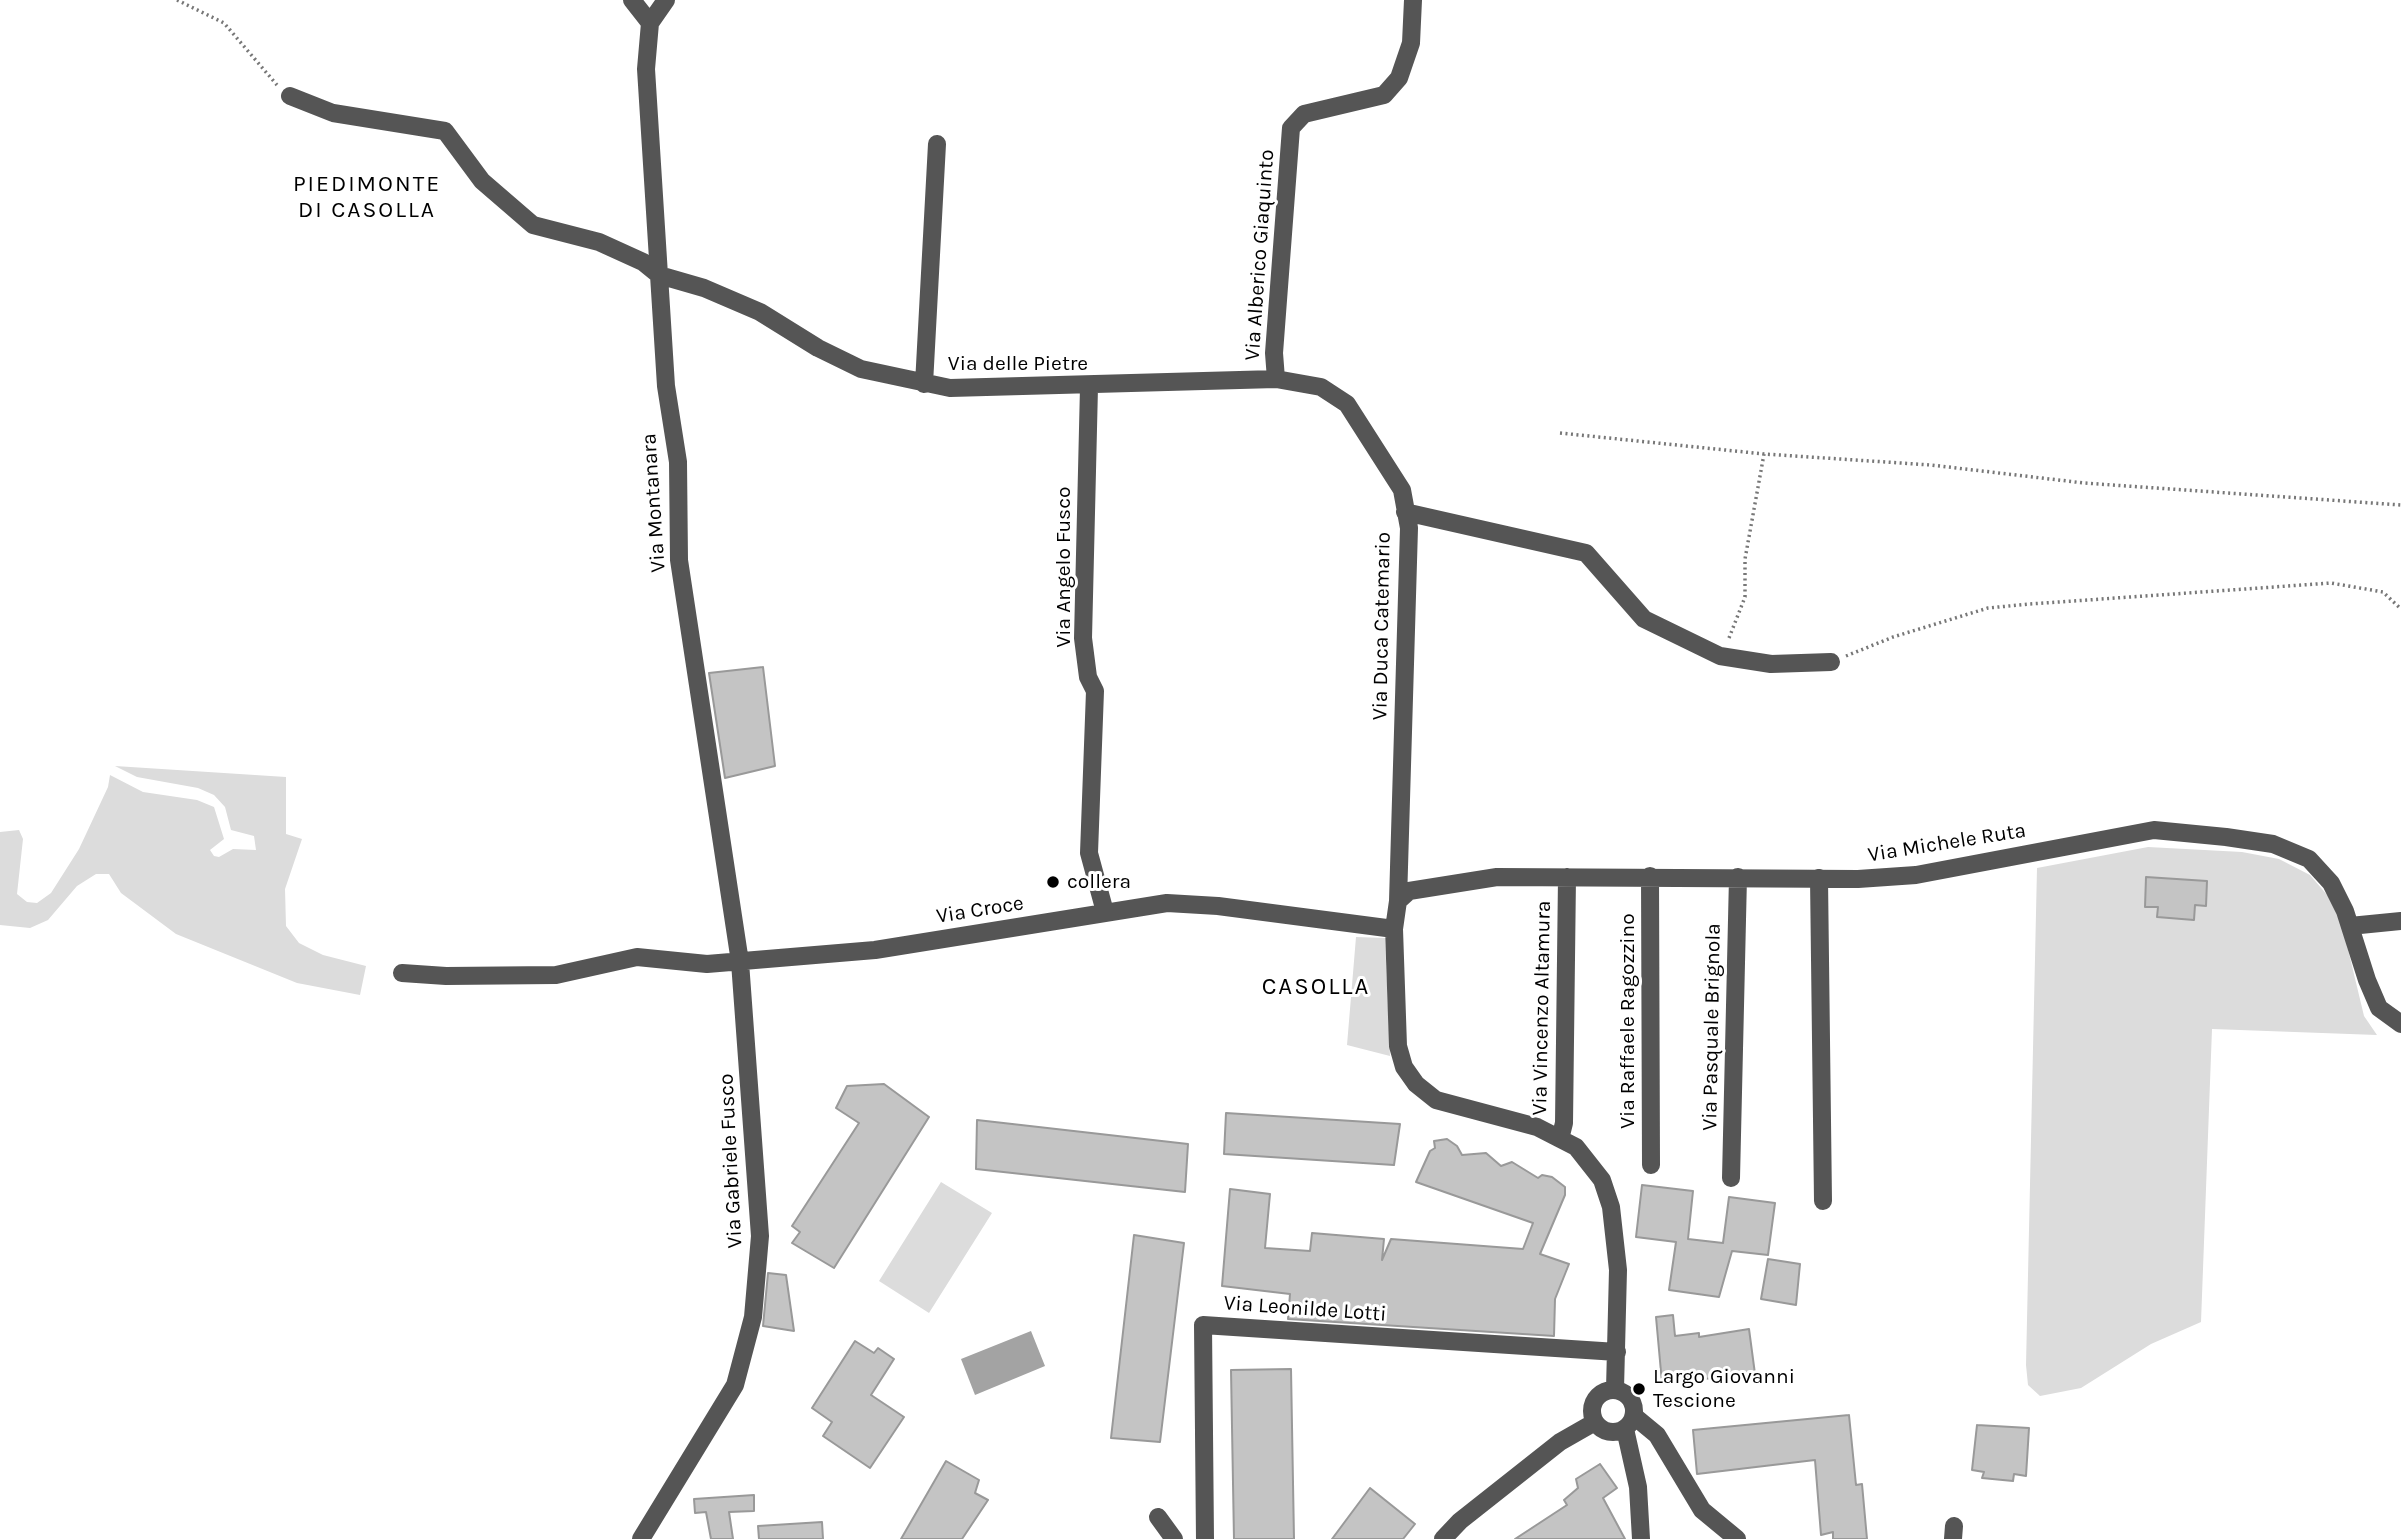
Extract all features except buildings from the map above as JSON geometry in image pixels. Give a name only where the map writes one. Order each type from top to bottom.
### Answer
[{"type":"street","points":[[632,0],[650,23]]},
{"type":"street","name":"Via Montanara","points":[[666,0],[650,23],[646,69],[666,386],[678,462],[679,560],[740,962]]},
{"type":"street","name":"Via Alberico Giaquinto","points":[[1276,379],[1274,354],[1291,128],[1304,114],[1384,95],[1399,78],[1411,43],[1413,0]]},
{"type":"street","name":"Via delle Pietre","points":[[290,96],[333,113],[444,131],[482,181],[533,225],[599,242],[643,262],[659,275],[704,288],[760,312],[818,348],[861,369],[950,388],[1089,387],[1276,379]]},
{"type":"street","points":[[924,384],[937,144]]},
{"type":"street","name":"Via Duca Catemario","points":[[1276,379],[1321,387],[1346,404],[1402,490],[1409,528],[1398,901],[1394,929],[1398,1046],[1404,1067],[1416,1084],[1436,1100],[1537,1127],[1576,1147],[1602,1180],[1611,1207],[1618,1270],[1615,1389]]},
{"type":"street","name":"Via Angelo Fusco","points":[[1089,387],[1083,638],[1088,677],[1095,691],[1089,853],[1105,912]]},
{"type":"street","points":[[1405,512],[1586,553],[1644,619],[1720,656],[1772,664],[1831,662]]},
{"type":"street","name":"Via Michele Ruta","points":[[1398,901],[1409,891],[1497,877],[1819,878],[1916,875],[2154,830],[2273,844],[2309,859],[2331,883],[2350,926],[2379,1008],[2401,1024]]},
{"type":"street","name":"Via Vincenzo Altamura","points":[[1560,1139],[1563,1123],[1567,877]]},
{"type":"street","name":"Via Raffaele Ragozzino","points":[[1650,877],[1651,1165]]},
{"type":"street","name":"Via Pasquale Brignola","points":[[1731,1178],[1738,877]]},
{"type":"street","points":[[1819,878],[1824,1201]]},
{"type":"street","name":"Via Croce","points":[[402,973],[446,976],[556,975],[638,957],[707,964],[875,950],[1167,903],[1218,906],[1394,929]]},
{"type":"street","points":[[2350,926],[2401,921]]},
{"type":"street","name":"Via Gabriele Fusco","points":[[640,1539],[735,1385],[753,1317],[760,1209],[740,962]]},
{"type":"street","name":"Via Leonilde Lotti","points":[[1205,1539],[1203,1325],[1617,1352]]},
{"type":"street","points":[[1641,1539],[1638,1487],[1629,1423],[1632,1399],[1615,1389],[1602,1392],[1593,1402],[1595,1422],[1605,1431],[1629,1423],[1657,1435],[1702,1510],[1737,1539]]},
{"type":"street","points":[[1443,1539],[1460,1521],[1560,1442],[1595,1422]]},
{"type":"street","points":[[1158,1517],[1174,1539]]},
{"type":"path","points":[[177,0],[224,23],[274,82],[290,96]]},
{"type":"path","points":[[1560,433],[1765,454],[1931,466],[2084,483],[2401,505]]},
{"type":"path","points":[[1720,656],[1745,597],[1745,559],[1765,454]]},
{"type":"path","points":[[1831,662],[1893,636],[1998,607],[2331,583],[2383,592],[2401,609]]},
{"type":"shaded area","points":[[115,766],[286,777],[286,834],[302,839],[285,889],[286,926],[299,943],[323,955],[366,966],[360,995],[297,983],[176,934],[121,893],[109,874],[96,874],[77,886],[48,920],[30,928],[0,925],[0,832],[19,830],[23,839],[17,894],[27,902],[37,903],[51,893],[79,849],[108,787],[110,775],[143,792],[197,800],[214,807],[224,839],[210,850],[214,856],[219,857],[233,849],[256,850],[254,836],[231,830],[225,807],[214,795],[198,788],[137,777]]},
{"type":"shaded area","points":[[2148,847],[2242,852],[2279,859],[2310,875],[2328,896],[2341,920],[2364,1016],[2377,1035],[2212,1029],[2201,1322],[2151,1344],[2081,1388],[2040,1396],[2028,1385],[2026,1365],[2037,868]]},
{"type":"shaded area","points":[[1356,937],[1385,938],[1390,1056],[1347,1045]]},
{"type":"shaded area","points":[[941,1182],[992,1213],[929,1313],[879,1281]]},
{"type":"shaded area","points":[[1031,1331],[1045,1366],[975,1395],[961,1359]]},
{"type":"place","name":"collera","points":[[1053,882]]},
{"type":"place","name":"Largo Giovanni Tescione","points":[[1639,1389]]},
{"type":"district","name":"PIEDIMONTE DI CASOLLA","points":[[367,197]]},
{"type":"district","name":"CASOLLA","points":[[1316,987]]}]
